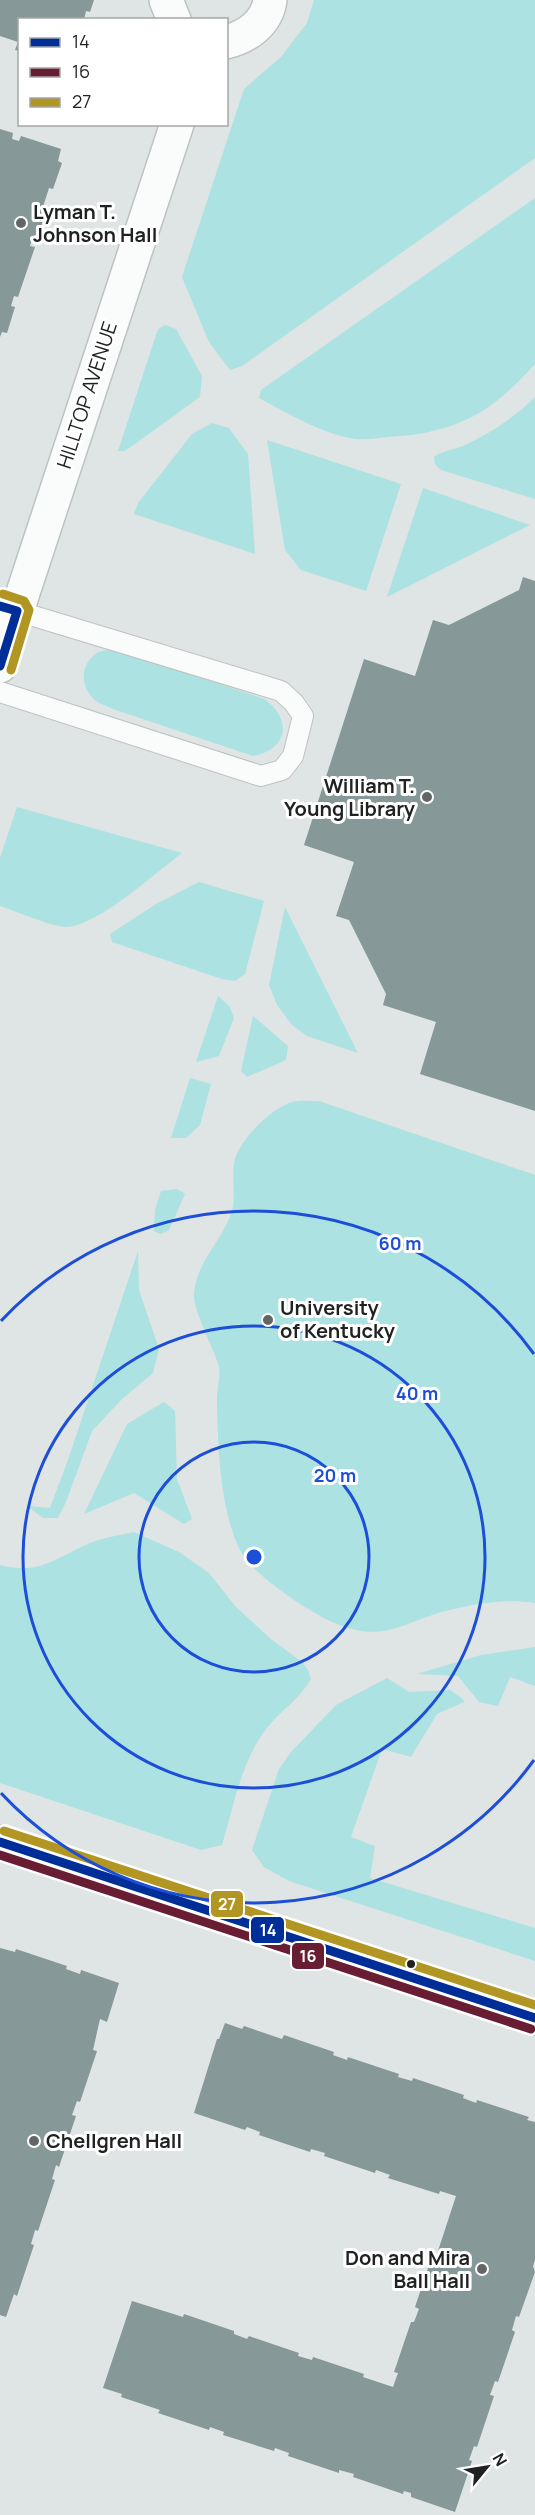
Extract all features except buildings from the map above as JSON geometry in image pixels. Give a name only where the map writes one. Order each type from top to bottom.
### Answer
[{"type":"street","points":[[166,0],[173,18]]},
{"type":"street","points":[[228,42],[237,40],[252,31],[263,19],[270,0]]},
{"type":"street","name":"HILLTOP AVENUE","points":[[0,666],[8,609],[176,126]]},
{"type":"street","points":[[0,1842],[535,2018]]},
{"type":"lane","points":[[0,692],[261,776],[282,770],[293,756],[303,716],[294,703],[281,692],[8,609]]},
{"type":"shaded area","points":[[314,0],[535,0],[535,158],[242,366],[230,370],[209,342],[182,277],[244,89],[281,57],[307,23]]},
{"type":"shaded area","points":[[535,198],[535,364],[503,396],[487,408],[470,418],[433,431],[360,439],[331,433],[259,398],[261,390]]},
{"type":"shaded area","points":[[165,325],[176,329],[202,376],[200,397],[125,451],[118,451],[158,329]]},
{"type":"shaded area","points":[[535,397],[535,499],[441,470],[435,464],[434,457],[465,445],[493,430]]},
{"type":"shaded area","points":[[212,423],[229,428],[248,454],[255,554],[134,514],[138,503],[192,434]]},
{"type":"shaded area","points":[[267,440],[401,484],[366,591],[301,570],[285,550]]},
{"type":"shaded area","points":[[423,488],[530,525],[387,597]]},
{"type":"shaded area","points":[[116,649],[264,699],[279,716],[282,724],[280,741],[265,753],[253,756],[98,702],[91,695],[85,683],[87,664],[97,653]]},
{"type":"shaded area","points":[[17,807],[182,853],[126,897],[94,918],[66,927],[52,924],[0,906],[0,858]]},
{"type":"shaded area","points":[[199,882],[264,901],[245,974],[235,981],[222,979],[112,942],[110,934],[156,904]]},
{"type":"shaded area","points":[[285,907],[358,1053],[307,1036],[292,1025],[277,1005],[269,985]]},
{"type":"shaded area","points":[[218,996],[230,1007],[234,1018],[219,1056],[196,1062]]},
{"type":"shaded area","points":[[253,1016],[288,1046],[286,1060],[247,1077],[241,1071]]},
{"type":"shaded area","points":[[190,1078],[211,1084],[200,1125],[186,1138],[171,1138]]},
{"type":"shaded area","points":[[295,1101],[319,1101],[535,1175],[535,1603],[501,1601],[478,1604],[445,1611],[378,1632],[350,1628],[332,1622],[309,1609],[267,1580],[246,1559],[233,1534],[221,1478],[217,1398],[219,1367],[197,1310],[194,1294],[196,1283],[199,1272],[230,1217],[235,1159],[243,1142],[266,1117],[284,1105]]},
{"type":"shaded area","points":[[177,1189],[185,1194],[169,1230],[161,1234],[154,1231],[155,1210],[161,1191]]},
{"type":"shaded area","points":[[138,1251],[139,1290],[159,1349],[153,1373],[122,1399],[92,1431],[58,1518],[43,1518],[27,1506],[50,1508]]},
{"type":"shaded area","points":[[164,1402],[175,1411],[177,1479],[192,1519],[184,1524],[134,1493],[84,1514],[127,1424]]},
{"type":"shaded area","points":[[134,1532],[179,1552],[209,1573],[236,1607],[272,1640],[302,1662],[311,1679],[258,1741],[244,1769],[222,1845],[201,1850],[0,1783],[0,1565],[15,1568],[38,1566],[93,1542]]},
{"type":"shaded area","points":[[535,1647],[535,1686],[510,1677],[498,1706],[479,1702],[458,1676],[417,1674],[481,1655]]},
{"type":"shaded area","points":[[387,1678],[409,1692],[450,1690],[464,1702],[437,1714],[411,1757],[382,1749],[351,1837],[375,1846],[370,1878],[535,1928],[535,1961],[289,1881],[264,1867],[252,1850],[279,1769],[291,1752],[336,1705]]},
{"type":"transit line","name":"27","points":[[3,594],[24,601],[29,610],[11,670]]},
{"type":"transit line","name":"14","points":[[0,606],[17,611],[0,666]]},
{"type":"transit line","name":"27","points":[[4,1831],[535,2005]]},
{"type":"transit line","name":"14","points":[[0,1842],[535,2018]]},
{"type":"transit line","name":"16","points":[[0,1855],[531,2029]]},
{"type":"place","name":"Lyman T. Johnson Hall","points":[[21,223]]},
{"type":"place","name":"William T. Young Library","points":[[427,797]]},
{"type":"place","name":"University of Kentucky","points":[[268,1320]]},
{"type":"place","name":"Chellgren Hall","points":[[34,2141]]},
{"type":"place","name":"Don and Mira Ball Hall","points":[[482,2269]]}]
